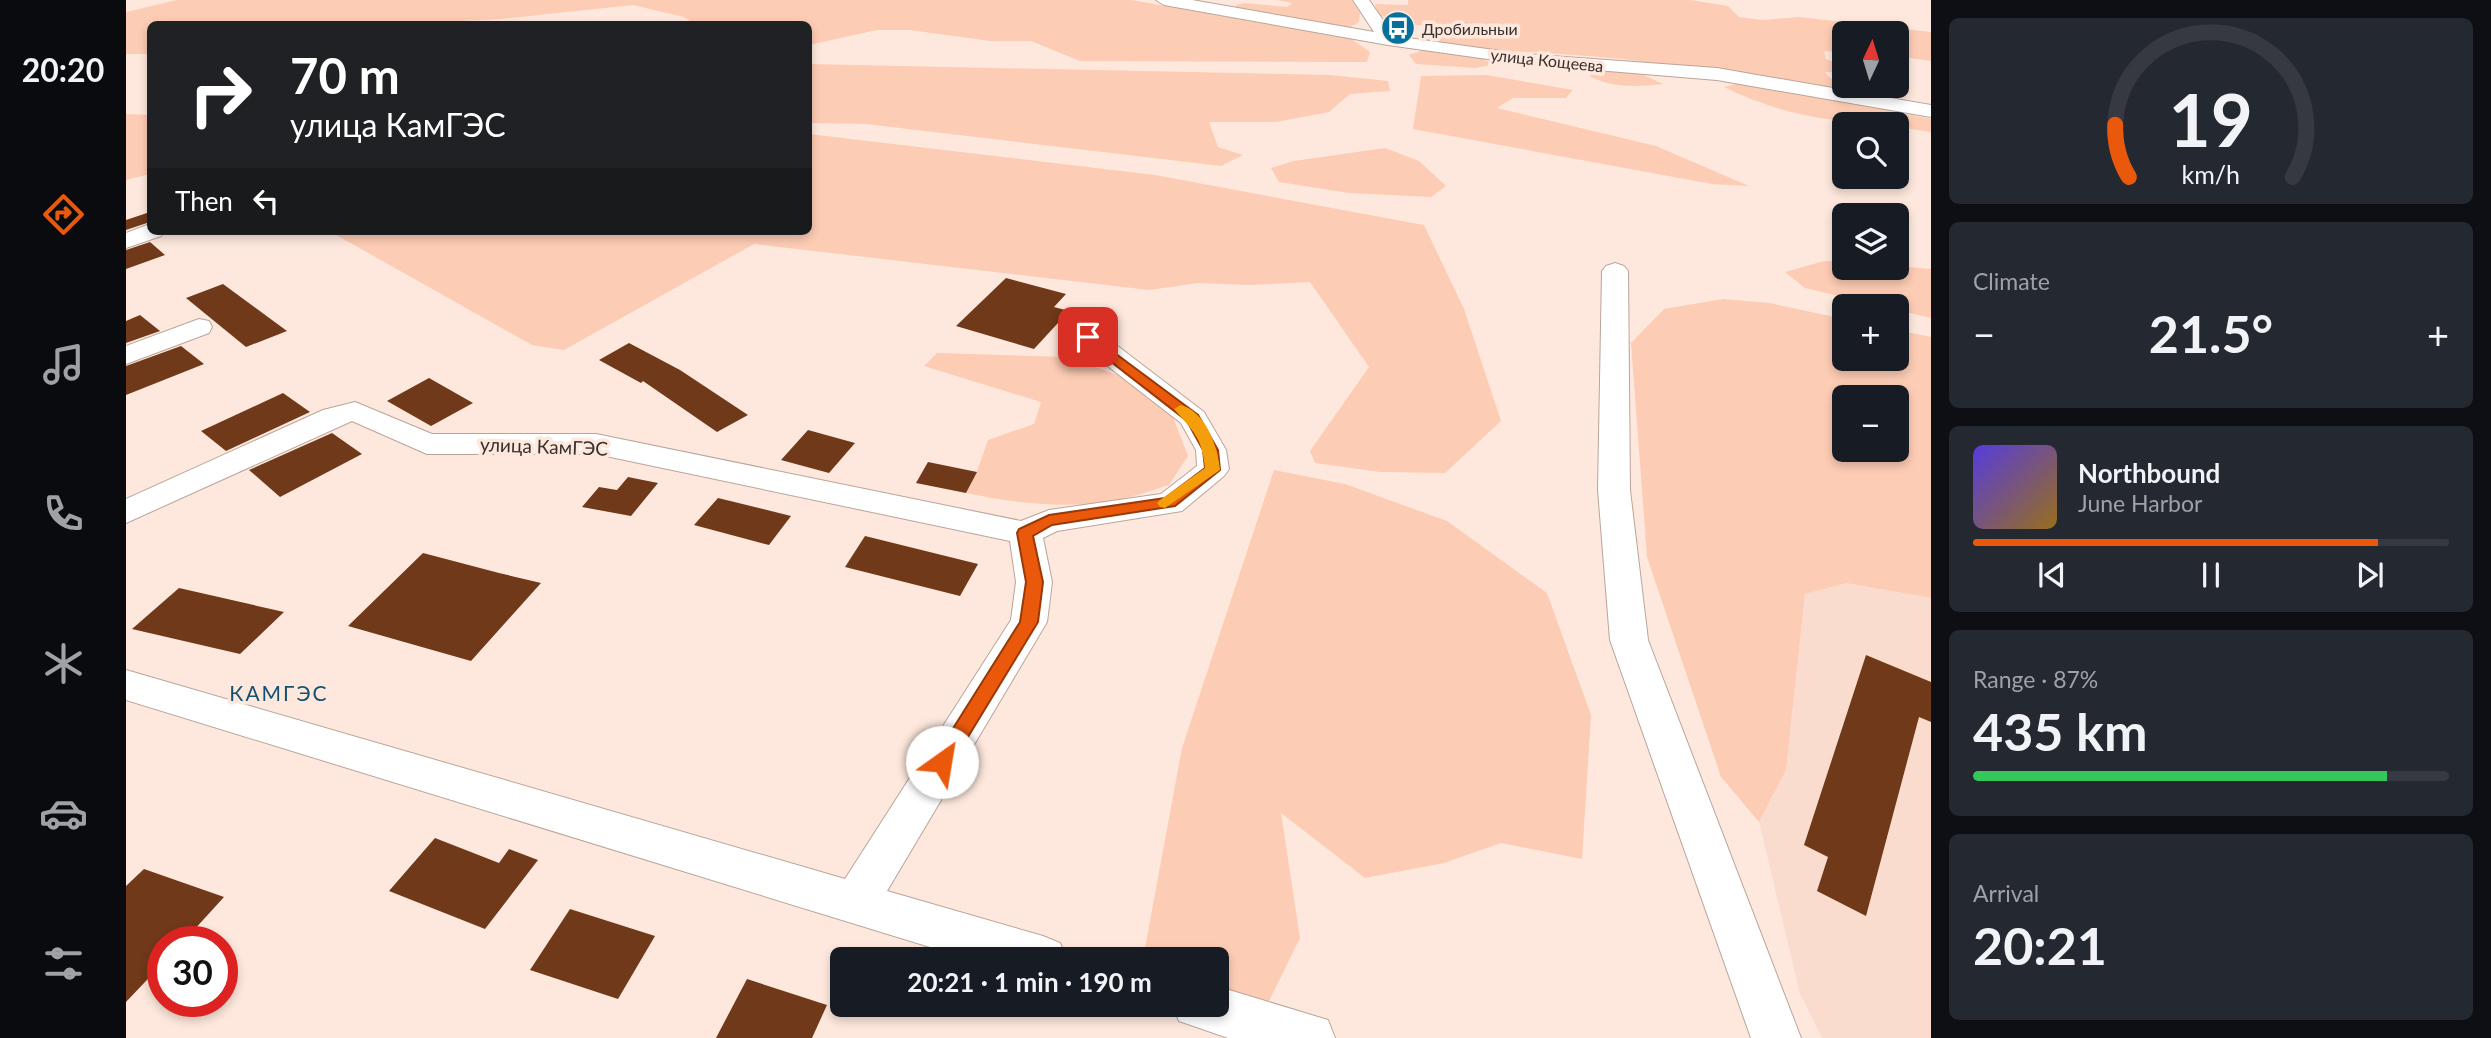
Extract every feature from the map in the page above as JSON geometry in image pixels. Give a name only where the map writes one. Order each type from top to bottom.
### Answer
[{"type":"street","name":"улица Кощеева","points":[[1164,0],[1388,40],[1523,59],[1717,74],[1931,111]]},
{"type":"street","points":[[1361,0],[1388,40]]},
{"type":"street","points":[[126,240],[147,233]]},
{"type":"street","points":[[1615,271],[1614,490],[1629,640],[1776,1038]]},
{"type":"street","points":[[126,356],[199,327]]},
{"type":"street","points":[[855,902],[1029,622],[1034,582],[1025,533],[1049,521],[1170,503],[1213,470],[1211,450],[1193,418],[1088,337]]},
{"type":"street","name":"улица КамГЭС","points":[[126,512],[334,416],[355,411],[427,444],[596,444],[1025,533]]},
{"type":"street","points":[[126,685],[1003,947]]},
{"type":"street","points":[[1229,1014],[1310,1038]]},
{"type":"shaded area","points":[[177,0],[1131,0],[1350,38],[1370,52],[1367,62],[1080,61],[1031,41],[990,41],[910,30],[877,30],[812,44],[812,21],[690,21],[684,17],[633,5],[460,21],[147,21],[147,54],[126,54],[126,12]]},
{"type":"shaded area","points":[[1277,0],[1352,0],[1360,13],[1359,22],[1350,27],[1335,28],[1236,9],[1236,5],[1244,3],[1287,7],[1292,3]]},
{"type":"shaded area","points":[[1408,0],[1690,0],[1728,6],[1739,17],[1763,20],[1799,17],[1834,21],[1832,21],[1832,52],[1824,51],[1826,59],[1832,61],[1832,72],[1825,72],[1832,79],[1832,91],[1655,63],[1524,52],[1426,40],[1436,34],[1432,26],[1403,24],[1379,15],[1375,4],[1408,5]]},
{"type":"shaded area","points":[[1909,30],[1931,32],[1931,61],[1909,58]]},
{"type":"shaded area","points":[[1423,50],[1478,57],[1494,64],[1476,68],[1416,64],[1409,55]]},
{"type":"shaded area","points":[[812,64],[1331,75],[1388,81],[1390,91],[1350,94],[1329,112],[1276,122],[1209,122],[1218,147],[1243,155],[1221,166],[866,124],[812,123]]},
{"type":"shaded area","points":[[1604,70],[1639,73],[1663,84],[1625,86],[1589,76]]},
{"type":"shaded area","points":[[1487,75],[1573,90],[1566,98],[1513,98],[1497,108],[1656,146],[1749,186],[1712,184],[1413,129],[1421,76]]},
{"type":"shaded area","points":[[1745,82],[1896,112],[1832,112],[1832,119],[1808,116],[1765,104],[1724,87]]},
{"type":"shaded area","points":[[126,114],[147,115],[147,175],[126,180]]},
{"type":"shaded area","points":[[1909,115],[1931,119],[1931,132],[1909,129]]},
{"type":"shaded area","points":[[812,134],[1155,175],[1424,225],[1464,309],[1501,421],[1445,473],[1380,472],[1315,463],[1310,451],[1369,367],[1310,282],[1250,285],[1198,283],[1149,290],[754,244],[564,350],[532,345],[336,235],[812,235]]},
{"type":"shaded area","points":[[1385,148],[1419,161],[1446,186],[1431,197],[1349,193],[1279,182],[1271,168],[1294,161]]},
{"type":"shaded area","points":[[1824,261],[1832,261],[1832,280],[1909,280],[1909,267],[1931,269],[1931,318],[1909,313],[1909,294],[1832,294],[1805,288],[1785,272]]},
{"type":"shaded area","points":[[1723,299],[1769,303],[1832,316],[1832,371],[1909,371],[1909,332],[1931,337],[1931,598],[1846,583],[1805,594],[1786,770],[1759,822],[1721,777],[1647,557],[1631,343],[1664,309]]},
{"type":"shaded area","points":[[937,353],[1065,357],[1121,376],[1173,417],[1188,456],[1169,485],[1111,501],[1074,505],[1038,504],[966,493],[988,440],[1034,424],[1041,402],[924,366]]},
{"type":"shaded area","points":[[1274,470],[1345,484],[1447,521],[1547,593],[1591,715],[1582,859],[1501,843],[1444,863],[1365,878],[1281,813],[1300,938],[1268,1003],[1229,990],[1229,947],[1145,947],[1182,748]]},
{"type":"shaded area","points":[[1846,583],[1931,598],[1931,1038],[1822,1038],[1800,994],[1759,822],[1786,770],[1805,594]]},
{"type":"building","points":[[147,213],[147,223],[126,230],[126,220]]},
{"type":"building","points":[[150,242],[165,255],[126,269],[126,250]]},
{"type":"building","points":[[1006,278],[1066,294],[1054,307],[1069,311],[1034,349],[956,326]]},
{"type":"building","points":[[223,284],[287,331],[246,347],[186,298]]},
{"type":"building","points":[[140,315],[160,331],[126,343],[126,321]]},
{"type":"building","points":[[629,343],[680,370],[748,415],[717,432],[643,381],[641,383],[599,360]]},
{"type":"building","points":[[181,346],[204,364],[126,395],[126,366]]},
{"type":"building","points":[[429,378],[473,403],[431,426],[387,401]]},
{"type":"building","points":[[283,393],[310,412],[226,451],[201,431]]},
{"type":"building","points":[[808,430],[855,443],[829,473],[781,460]]},
{"type":"building","points":[[332,433],[362,454],[280,497],[249,470]]},
{"type":"building","points":[[928,462],[977,472],[966,493],[916,483]]},
{"type":"building","points":[[628,477],[658,483],[631,516],[582,507],[599,487],[617,490]]},
{"type":"building","points":[[718,498],[791,516],[769,545],[694,525]]},
{"type":"building","points":[[865,536],[978,564],[960,596],[845,567]]},
{"type":"building","points":[[423,553],[541,583],[471,661],[348,626]]},
{"type":"building","points":[[179,588],[284,612],[240,654],[132,629]]},
{"type":"building","points":[[1866,655],[1931,682],[1931,722],[1919,717],[1866,916],[1817,891],[1828,857],[1804,845]]},
{"type":"building","points":[[435,838],[499,863],[509,849],[538,860],[485,929],[389,891]]},
{"type":"building","points":[[144,869],[224,897],[198,926],[147,926],[147,980],[126,1002],[126,886]]},
{"type":"building","points":[[570,909],[655,936],[618,999],[530,970]]},
{"type":"building","points":[[747,979],[827,1005],[812,1038],[716,1038]]},
{"type":"slow traffic","points":[[1165,503],[1170,503],[1213,470],[1211,450],[1193,418],[1181,409]]},
{"type":"place","name":"Дробильныи","points":[[1398,28]]},
{"type":"district","name":"КАМГЭС","points":[[279,692]]},
{"type":"route","points":[[942,762],[1029,622],[1034,582],[1025,533],[1049,521],[1170,503],[1213,470],[1211,450],[1193,418],[1088,337]]}]
